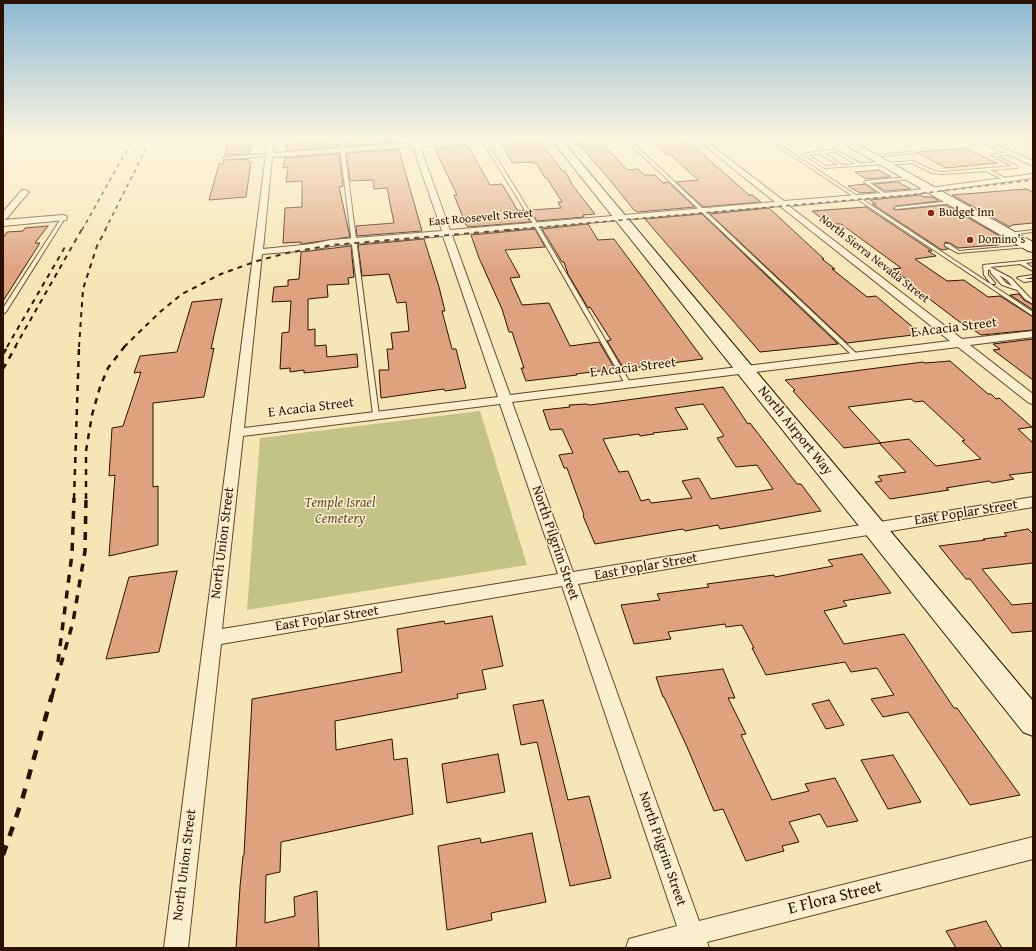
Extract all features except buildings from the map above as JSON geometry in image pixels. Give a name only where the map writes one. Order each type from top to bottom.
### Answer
[{"type":"main road","name":"North Airport Way","points":[[592,183],[1033,723]]},
{"type":"main road","points":[[919,183],[1031,247]]},
{"type":"street","name":"North Union Street","points":[[176,948],[265,183]]},
{"type":"street","name":"North Pilgrim Street","points":[[429,183],[694,941]]},
{"type":"street","name":"North Sierra Nevada Street","points":[[755,183],[1033,400]]},
{"type":"street","name":"East Roosevelt Street","points":[[860,199],[885,195],[933,191],[984,183]]},
{"type":"street","name":"East Roosevelt Street","points":[[257,252],[784,206],[1009,183]]},
{"type":"street","points":[[3,216],[25,192]]},
{"type":"street","points":[[3,223],[63,218]]},
{"type":"street","name":"E Acacia Street","points":[[236,432],[1033,334]]},
{"type":"street","name":"East Poplar Street","points":[[212,638],[568,580],[873,527],[1033,502]]},
{"type":"street","name":"E Flora Street","points":[[638,948],[694,941],[1033,848]]},
{"type":"lane","points":[[347,183],[376,415]]},
{"type":"lane","points":[[510,183],[537,227],[628,384]]},
{"type":"lane","points":[[674,183],[856,356]]},
{"type":"lane","points":[[837,183],[1033,314]]},
{"type":"lane","points":[[868,183],[885,195]]},
{"type":"lane","points":[[896,208],[952,202]]},
{"type":"lane","points":[[3,312],[63,218]]},
{"type":"lane","points":[[1008,234],[1033,231]]},
{"type":"lane","points":[[946,245],[958,252],[1031,247]]},
{"type":"lane","points":[[985,266],[1033,261]]},
{"type":"lane","points":[[1020,262],[1033,270]]},
{"type":"lane","points":[[985,266],[1004,275],[1033,302]]},
{"type":"lane","points":[[985,266],[986,275],[990,281],[1033,308]]},
{"type":"lane","points":[[1033,276],[1019,278],[1024,281],[1033,280]]},
{"type":"green space","name":"Temple Israel Cemetery","points":[[480,411],[527,565],[247,610],[260,438]]},
{"type":"railway","points":[[82,230],[108,183]]},
{"type":"railway","points":[[105,230],[129,183]]},
{"type":"railway","points":[[507,230],[909,195],[1005,183]]},
{"type":"railway","points":[[15,347],[82,229]]},
{"type":"railway","points":[[79,347],[83,289],[97,246],[106,229]]},
{"type":"railway","points":[[125,346],[160,312],[182,294],[221,274],[257,261],[287,253],[332,245],[519,229]]},
{"type":"railway","points":[[7,347],[65,247]]},
{"type":"railway","points":[[3,354],[8,346]]},
{"type":"railway","points":[[3,369],[16,346]]},
{"type":"railway","points":[[74,499],[79,346]]},
{"type":"railway","points":[[86,498],[86,451],[92,415],[100,387],[108,368],[125,346]]},
{"type":"railway","points":[[58,662],[72,554],[74,498]]},
{"type":"railway","points":[[52,696],[73,622],[85,551],[86,498]]},
{"type":"railway","points":[[3,855],[22,800],[52,695]]},
{"type":"place","name":"Budget Inn","points":[[931,213]]},
{"type":"place","name":"Domino's","points":[[970,240]]}]
